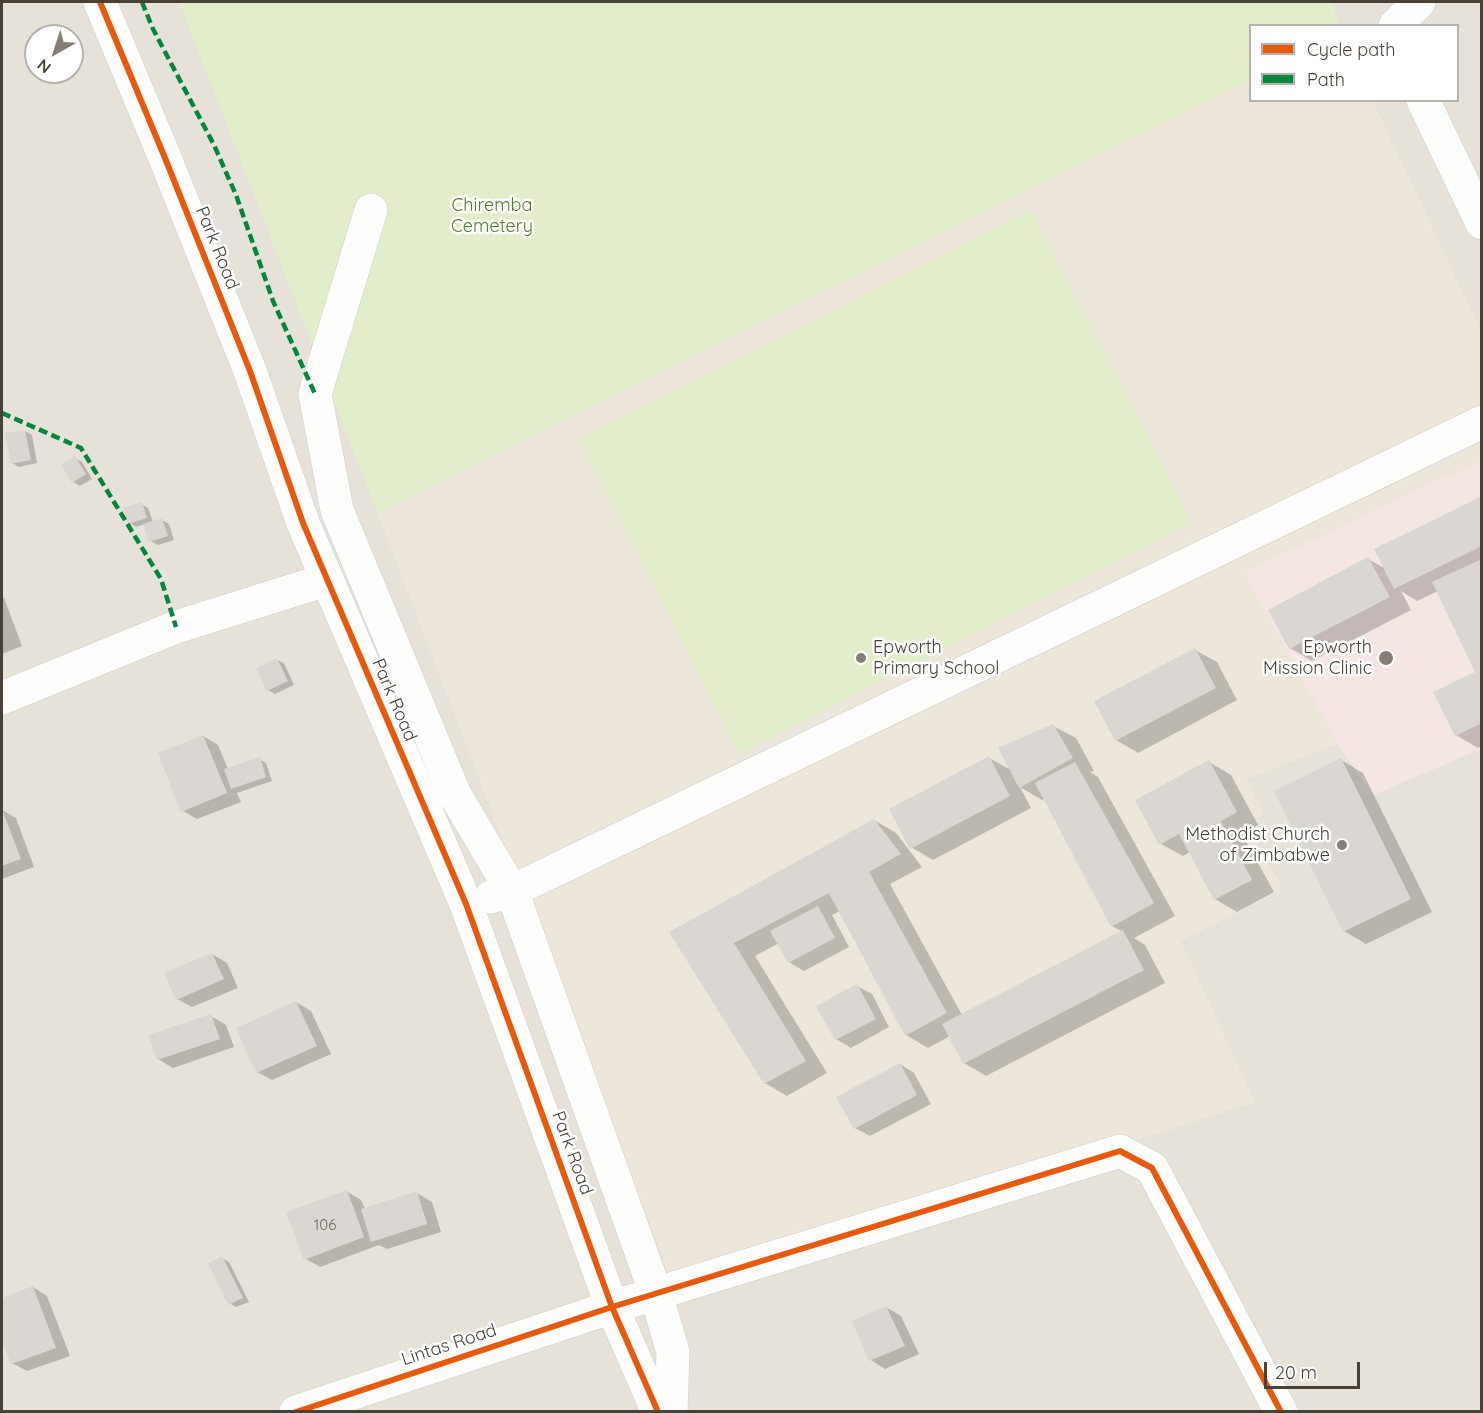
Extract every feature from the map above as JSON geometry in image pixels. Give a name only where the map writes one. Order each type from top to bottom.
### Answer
[{"type":"street","name":"Park Road","points":[[100,2],[250,371],[303,523],[326,580],[466,904],[612,1307],[658,1412]]},
{"type":"street","points":[[1380,2],[1387,24]]},
{"type":"street","points":[[1397,24],[1419,2]]},
{"type":"street","points":[[1424,102],[1482,223]]},
{"type":"street","points":[[371,210],[315,394],[337,510],[455,795],[512,891],[656,1294],[673,1352],[671,1412]]},
{"type":"street","points":[[466,904],[512,891],[1482,422]]},
{"type":"street","points":[[303,523],[337,510]]},
{"type":"street","points":[[2,698],[176,627],[326,580]]},
{"type":"street","name":"Lintas Road","points":[[296,1412],[612,1307],[1120,1152],[1152,1168],[1281,1412]]},
{"type":"shaded area","points":[[2,2],[1481,2],[1481,1411],[2,1411]]},
{"type":"shaded area","name":"Epworth Primary School","points":[[1249,81],[1249,102],[1373,102],[1481,331],[1481,460],[1244,572],[1337,744],[1247,779],[1264,814],[1246,823],[1283,889],[1181,941],[1255,1102],[675,1290],[377,512]]},
{"type":"shaded area","name":"Epworth Mission Clinic","points":[[1481,460],[1481,749],[1374,795],[1337,744],[1244,572]]},
{"type":"green space","name":"Chiremba Cemetery","points":[[179,2],[1332,2],[1339,24],[1249,24],[1249,81],[377,512]]},
{"type":"green space","points":[[1031,209],[1192,523],[740,754],[579,439]]},
{"type":"building","points":[[25,430],[31,460],[11,464],[5,433]]},
{"type":"building","points":[[75,456],[86,474],[72,483],[61,465]]},
{"type":"building","points":[[1482,496],[1482,546],[1394,589],[1374,549]]},
{"type":"building","points":[[142,502],[147,518],[128,524],[123,508]]},
{"type":"building","points":[[162,518],[168,536],[149,542],[143,524]]},
{"type":"building","points":[[1368,557],[1390,597],[1289,649],[1268,610]]},
{"type":"building","points":[[1482,559],[1482,723],[1455,736],[1433,692],[1475,672],[1432,582]]},
{"type":"building","points":[[1195,648],[1216,688],[1115,741],[1094,701]]},
{"type":"building","points":[[277,658],[288,681],[267,691],[256,668]]},
{"type":"building","points":[[1053,724],[1073,758],[1019,788],[998,748]]},
{"type":"building","points":[[203,735],[227,793],[181,812],[158,753]]},
{"type":"building","points":[[989,756],[1010,796],[910,849],[889,809]]},
{"type":"building","points":[[260,757],[266,777],[231,789],[224,769]]},
{"type":"building","name":"Methodist Church of Zimbabwe","points":[[1341,758],[1411,899],[1343,932],[1274,791]]},
{"type":"building","points":[[1209,760],[1237,812],[1221,821],[1252,880],[1214,900],[1179,834],[1159,845],[1135,800]]},
{"type":"building","points":[[1075,762],[1154,903],[1111,927],[1035,783]]},
{"type":"building","points":[[2,809],[21,859],[2,866]]},
{"type":"building","points":[[874,819],[901,854],[869,872],[947,1013],[905,1036],[829,893],[734,943],[806,1061],[764,1084],[669,932]]},
{"type":"building","points":[[818,906],[835,938],[788,963],[770,931]]},
{"type":"building","points":[[1123,930],[1144,970],[963,1064],[942,1024]]},
{"type":"building","points":[[212,953],[224,979],[176,1000],[164,973]]},
{"type":"building","points":[[857,984],[876,1019],[835,1040],[816,1006]]},
{"type":"building","points":[[296,1001],[317,1046],[256,1073],[236,1028]]},
{"type":"building","points":[[211,1014],[220,1039],[157,1060],[148,1035]]},
{"type":"building","points":[[900,1063],[917,1095],[854,1129],[836,1097]]},
{"type":"building","points":[[347,1190],[364,1237],[304,1260],[286,1212]]},
{"type":"building","points":[[417,1191],[427,1224],[371,1242],[361,1209]]},
{"type":"building","points":[[222,1256],[243,1298],[228,1305],[208,1263]]},
{"type":"building","points":[[33,1286],[56,1348],[11,1364],[2,1340],[2,1298]]},
{"type":"building","points":[[886,1306],[905,1346],[869,1361],[852,1321]]},
{"type":"marked path","points":[[142,2],[153,29],[214,145],[236,195],[273,301],[315,394]]},
{"type":"marked path","points":[[2,413],[81,448],[161,579],[176,627]]},
{"type":"cycle path","points":[[100,2],[250,371],[303,523],[466,904],[612,1307],[658,1412]]},
{"type":"cycle path","points":[[296,1412],[612,1307],[1120,1151],[1152,1168],[1281,1412]]},
{"type":"place","name":"Epworth Primary School","points":[[861,658]]},
{"type":"place","name":"Epworth Mission Clinic","points":[[1386,658]]},
{"type":"place","name":"Methodist Church of Zimbabwe","points":[[1342,845]]}]
